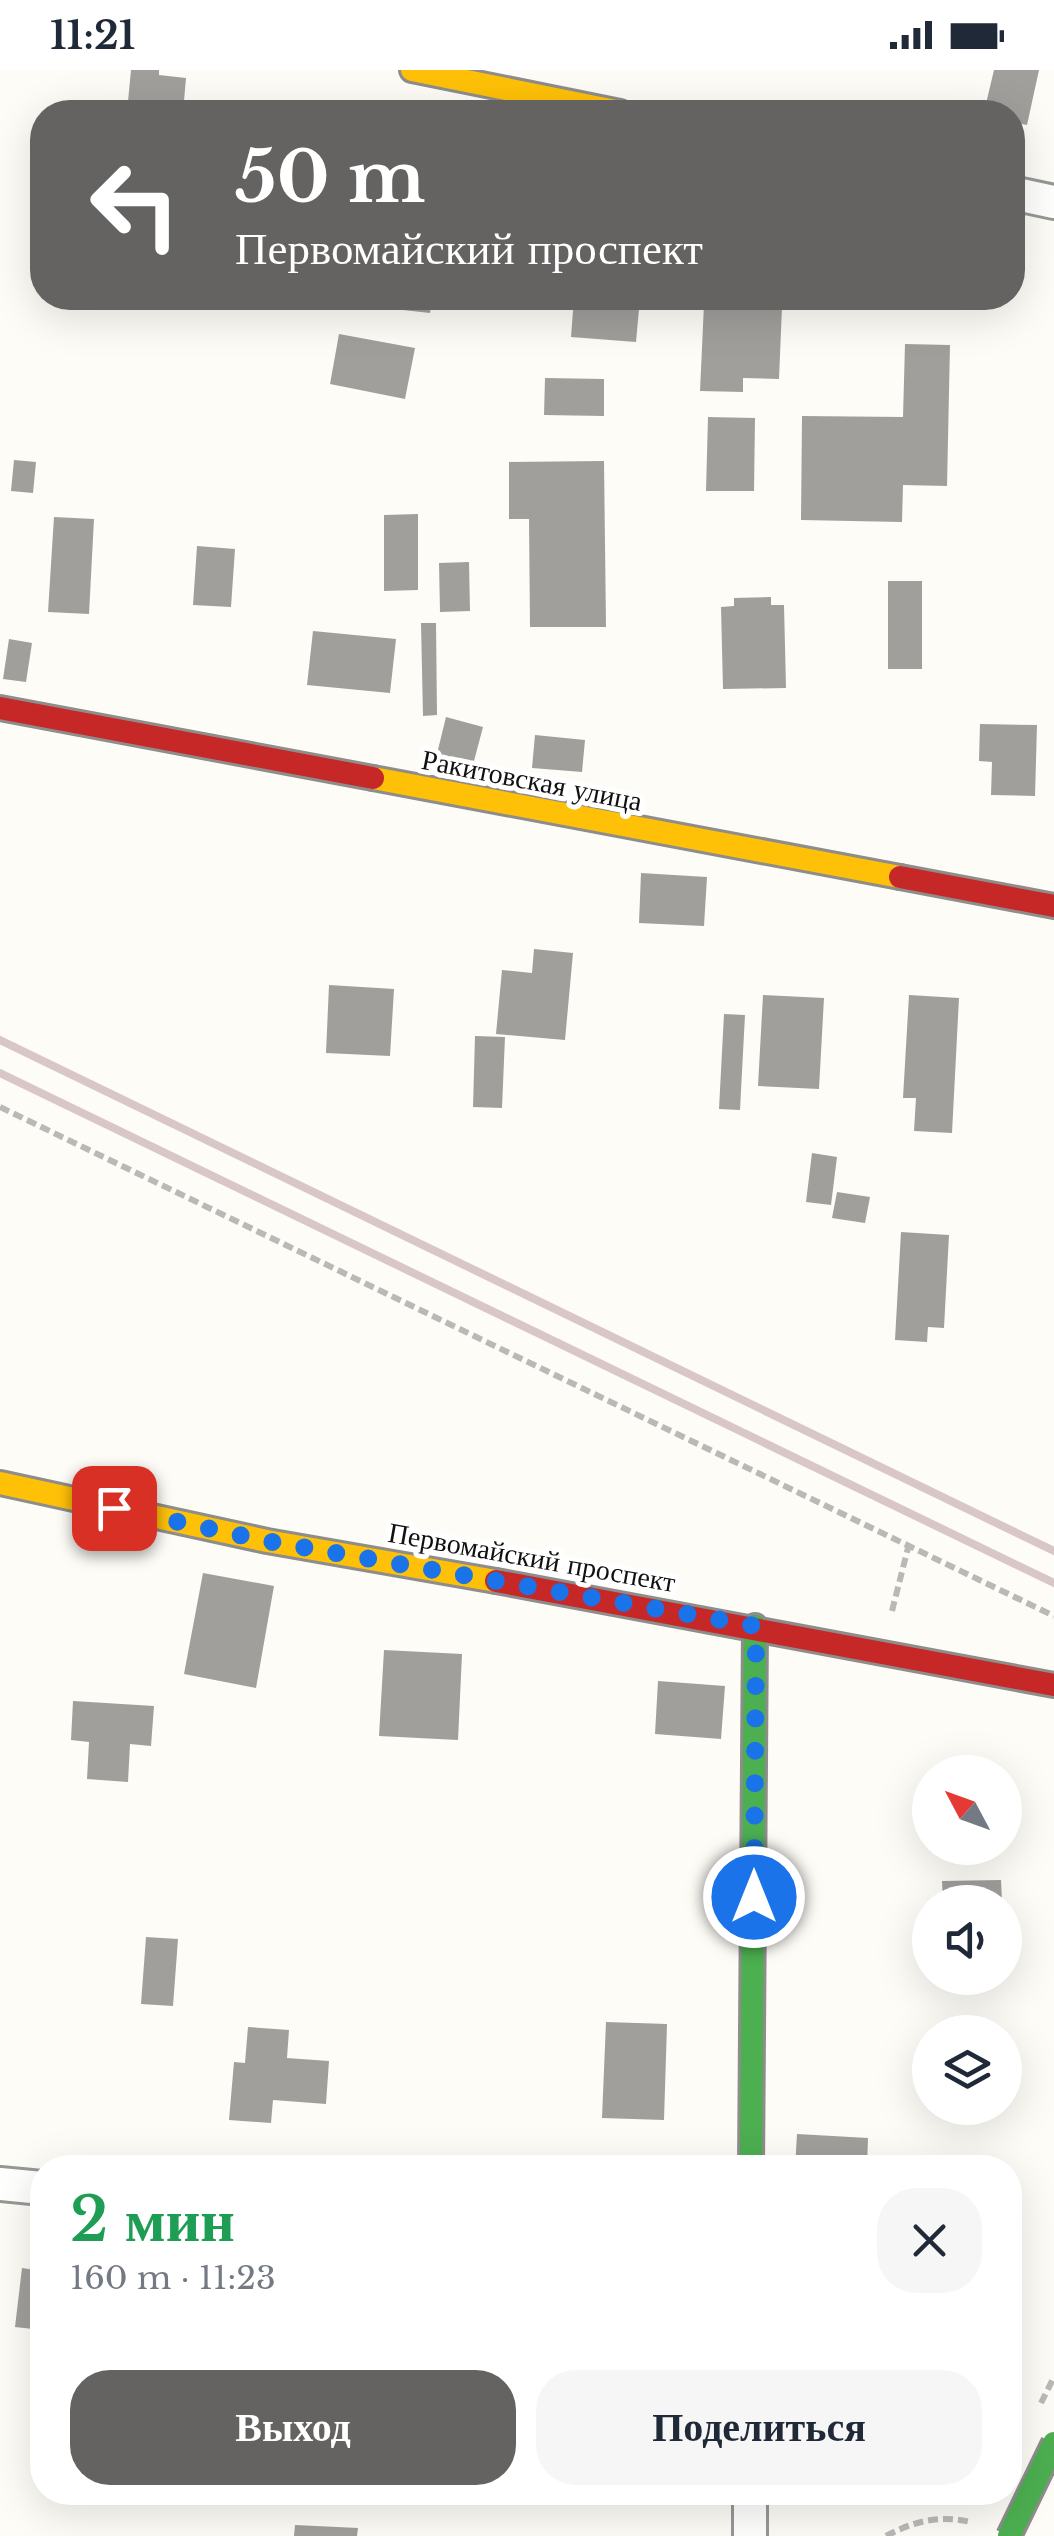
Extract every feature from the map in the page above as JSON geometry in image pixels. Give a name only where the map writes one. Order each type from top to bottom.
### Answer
[{"type":"street","points":[[412,70],[561,100]]},
{"type":"street","points":[[1025,196],[1054,202]]},
{"type":"street","name":"Ракитовская улица","points":[[0,708],[1054,906]]},
{"type":"street","name":"Первомайский проспект","points":[[0,1483],[267,1541],[756,1626],[1054,1685]]},
{"type":"street","points":[[752,2155],[756,1626]]},
{"type":"street","points":[[0,2184],[30,2187]]},
{"type":"street","points":[[1009,2536],[1054,2443]]},
{"type":"street","points":[[750,2505],[750,2536]]},
{"type":"path","points":[[0,1107],[1054,1616]]},
{"type":"path","points":[[882,1654],[909,1544]]},
{"type":"path","points":[[886,2536],[909,2524],[948,2517],[981,2524]]},
{"type":"building","points":[[131,70],[159,70],[159,75],[186,78],[184,100],[128,100]]},
{"type":"building","points":[[994,70],[1039,70],[1027,125],[1025,100],[987,100]]},
{"type":"building","points":[[573,310],[639,310],[636,342],[571,337]]},
{"type":"building","points":[[704,310],[782,310],[779,379],[743,378],[743,392],[700,391]]},
{"type":"building","points":[[339,334],[415,348],[405,399],[330,384]]},
{"type":"building","points":[[905,344],[950,345],[947,486],[903,485],[902,522],[801,520],[802,416],[903,417]]},
{"type":"building","points":[[545,378],[604,379],[604,416],[544,415]]},
{"type":"building","points":[[708,417],[755,418],[754,491],[706,491]]},
{"type":"building","points":[[14,460],[36,462],[33,493],[11,491]]},
{"type":"building","points":[[604,461],[606,627],[530,627],[529,519],[509,519],[509,462]]},
{"type":"building","points":[[418,514],[418,590],[384,591],[384,515]]},
{"type":"building","points":[[54,517],[94,519],[89,614],[48,612]]},
{"type":"building","points":[[197,546],[235,549],[231,607],[193,605]]},
{"type":"building","points":[[469,562],[470,611],[440,612],[439,563]]},
{"type":"building","points":[[888,581],[922,581],[922,669],[888,669]]},
{"type":"building","points":[[771,597],[771,605],[784,605],[786,688],[723,689],[721,607],[734,606],[734,598]]},
{"type":"building","points":[[421,623],[436,623],[437,715],[423,716]]},
{"type":"building","points":[[313,631],[396,639],[390,693],[307,685]]},
{"type":"building","points":[[9,639],[32,643],[26,682],[3,679]]},
{"type":"building","points":[[446,717],[483,727],[469,780],[433,770]]},
{"type":"building","points":[[980,724],[1037,725],[1035,796],[991,795],[992,762],[979,761]]},
{"type":"building","points":[[535,735],[585,740],[582,772],[532,768]]},
{"type":"building","points":[[641,873],[707,877],[704,926],[639,923]]},
{"type":"building","points":[[534,949],[573,953],[565,1040],[496,1034],[502,970],[532,973]]},
{"type":"building","points":[[329,985],[394,989],[390,1056],[326,1053]]},
{"type":"building","points":[[763,995],[824,998],[819,1089],[758,1086]]},
{"type":"building","points":[[909,995],[959,998],[952,1133],[914,1131],[916,1098],[903,1098]]},
{"type":"building","points":[[724,1014],[745,1015],[740,1110],[719,1109]]},
{"type":"building","points":[[475,1036],[505,1037],[502,1108],[473,1107]]},
{"type":"building","points":[[812,1153],[837,1157],[831,1205],[806,1202]]},
{"type":"building","points":[[837,1192],[870,1197],[865,1223],[832,1218]]},
{"type":"building","points":[[901,1232],[949,1235],[944,1328],[928,1327],[927,1342],[895,1340]]},
{"type":"building","points":[[203,1573],[274,1586],[256,1688],[184,1674]]},
{"type":"building","points":[[384,1650],[462,1654],[458,1740],[379,1736]]},
{"type":"building","points":[[658,1681],[725,1686],[721,1739],[655,1734]]},
{"type":"building","points":[[73,1701],[154,1706],[151,1746],[130,1744],[128,1782],[87,1779],[89,1742],[71,1740]]},
{"type":"building","points":[[1001,1880],[1001,1885],[942,1885],[942,1881]]},
{"type":"building","points":[[146,1937],[178,1939],[173,2006],[141,2004]]},
{"type":"building","points":[[606,2022],[667,2024],[664,2120],[602,2118]]},
{"type":"building","points":[[248,2027],[289,2030],[287,2058],[329,2061],[326,2104],[273,2100],[271,2123],[229,2120],[234,2062],[245,2063]]},
{"type":"building","points":[[797,2134],[868,2138],[867,2155],[796,2155]]},
{"type":"building","points":[[22,2268],[30,2269],[30,2329],[15,2327]]},
{"type":"building","points":[[295,2525],[358,2528],[357,2536],[294,2536]]},
{"type":"railway","points":[[0,1040],[1054,1551]]},
{"type":"railway","points":[[0,1073],[1054,1583]]},
{"type":"traffic: fast","points":[[751,2155],[755,1626]]},
{"type":"traffic: fast","points":[[1009,2536],[1054,2443]]},
{"type":"traffic: slow","points":[[412,70],[561,100]]},
{"type":"traffic: slow","points":[[373,778],[900,877]]},
{"type":"traffic: slow","points":[[0,1483],[267,1541],[496,1581]]},
{"type":"traffic: jam","points":[[0,708],[373,778]]},
{"type":"traffic: jam","points":[[900,877],[1054,906]]},
{"type":"traffic: jam","points":[[496,1581],[1054,1685]]},
{"type":"route","points":[[114,1508],[267,1541],[756,1626],[754,1897]]}]
